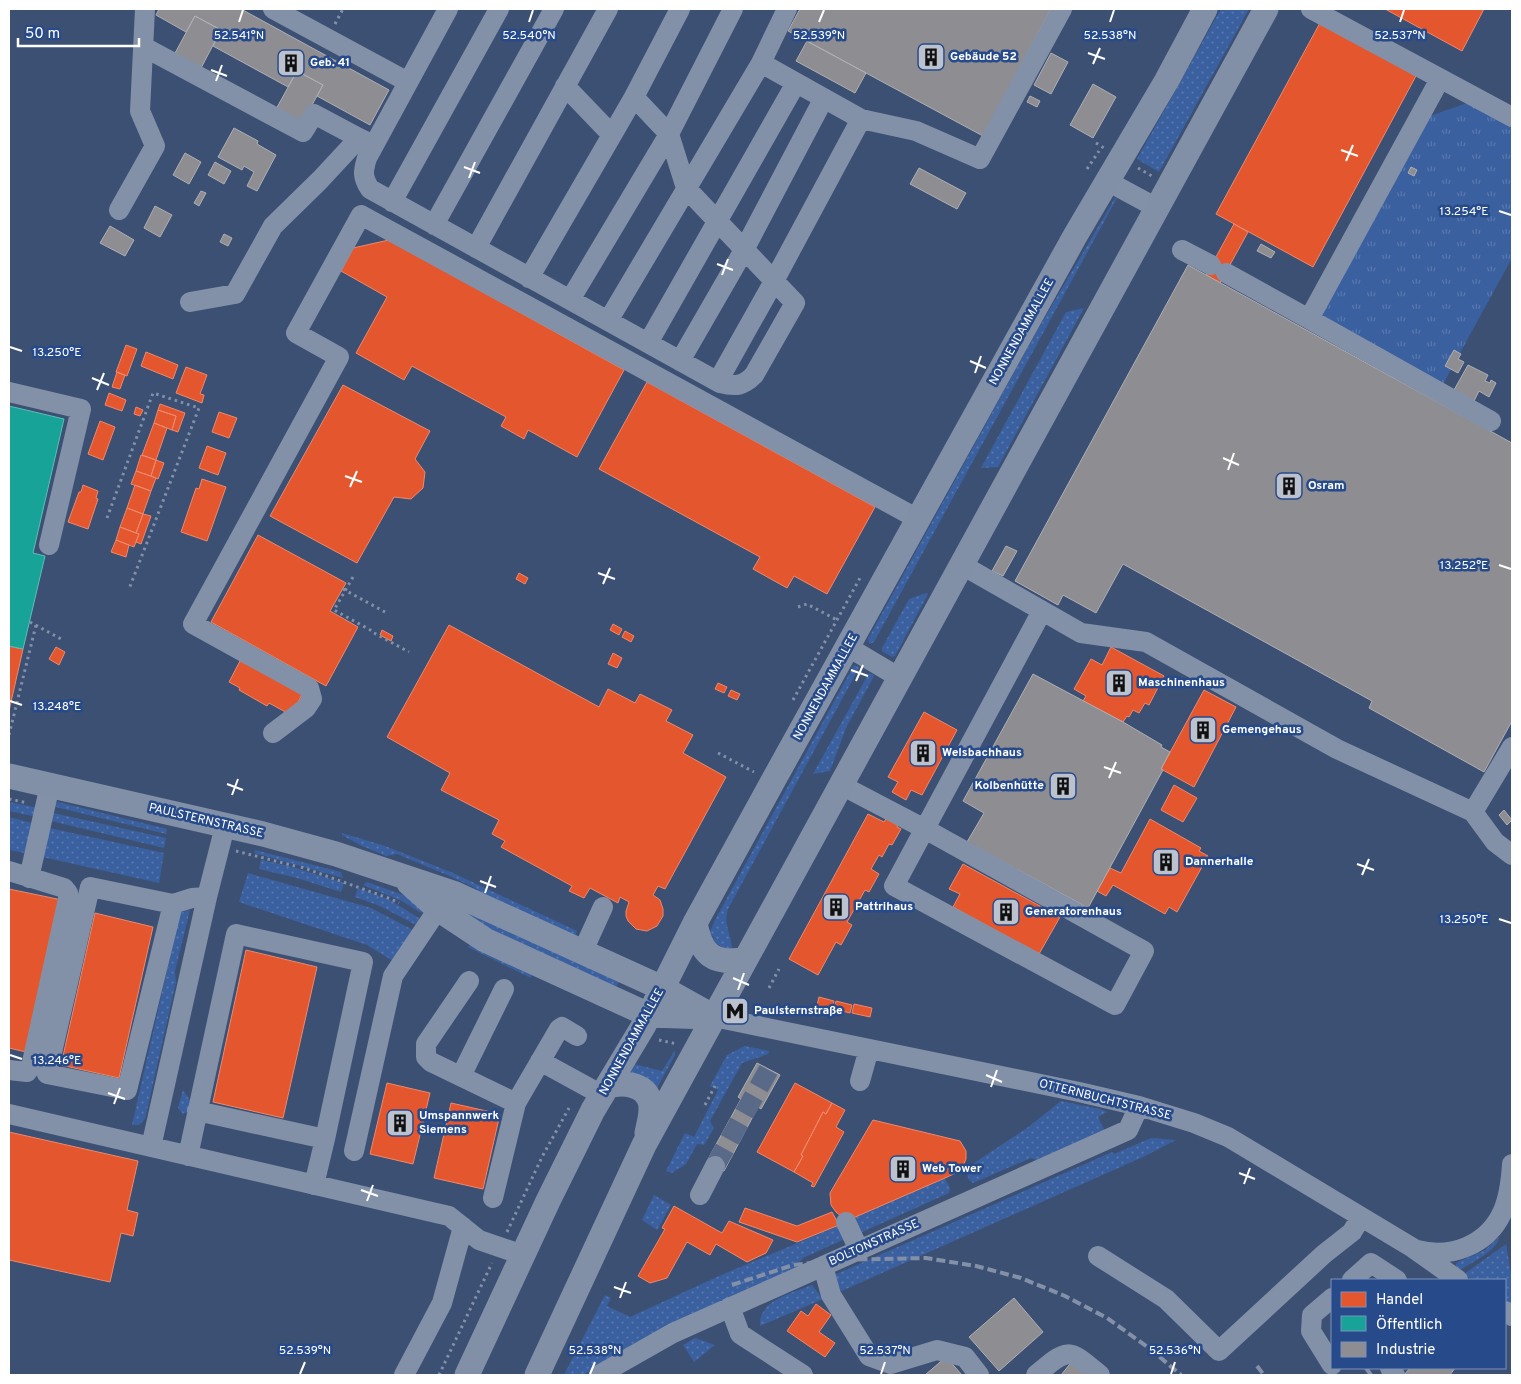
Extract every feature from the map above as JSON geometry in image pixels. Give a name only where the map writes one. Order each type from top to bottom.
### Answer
[{"type":"main road","name":"NONNENDAMMALLEE","points":[[467,1375],[511,1251],[576,1142],[598,1089],[648,1015],[696,923],[918,519],[1075,236],[1205,9]]},
{"type":"main road","points":[[537,1375],[744,960],[1266,9]]},
{"type":"main road","name":"PAULSTERNSTRASSE","points":[[9,776],[226,826],[336,854],[453,893],[662,988],[714,1017]]},
{"type":"main road","name":"PAULSTERNSTRASSE","points":[[402,876],[438,909],[486,940],[648,1015],[714,1017]]},
{"type":"main road","points":[[696,923],[698,938],[704,950],[715,958],[729,962],[744,960]]},
{"type":"main road","points":[[598,1089],[618,1083],[630,1084],[642,1090],[649,1099],[650,1117],[642,1162]]},
{"type":"street","points":[[119,210],[155,146],[140,111],[145,9]]},
{"type":"street","points":[[273,9],[408,82]]},
{"type":"street","points":[[190,302],[235,294],[273,226],[320,180],[366,142],[408,82],[448,9]]},
{"type":"street","points":[[392,202],[498,9]]},
{"type":"street","points":[[434,225],[554,9]]},
{"type":"street","points":[[476,248],[608,9]]},
{"type":"street","points":[[529,278],[634,97],[680,9]]},
{"type":"street","points":[[570,300],[669,134],[733,9]]},
{"type":"street","points":[[608,321],[761,63],[787,9]]},
{"type":"street","points":[[761,63],[861,119],[916,131],[980,159],[1062,9]]},
{"type":"street","points":[[1311,9],[1512,118]]},
{"type":"street","points":[[144,47],[303,132],[314,114],[366,142]]},
{"type":"street","points":[[1309,319],[1440,79]]},
{"type":"street","points":[[648,343],[796,83]]},
{"type":"street","points":[[565,86],[612,135]]},
{"type":"street","points":[[366,142],[367,158],[363,170],[364,180],[370,189],[718,381],[732,386],[746,383],[759,367],[795,303],[686,188],[669,134],[634,97]]},
{"type":"street","points":[[680,360],[744,250],[824,98]]},
{"type":"street","points":[[718,381],[861,119]]},
{"type":"street","points":[[1108,181],[1157,208]]},
{"type":"street","points":[[273,733],[306,708],[312,699],[309,688],[193,624],[339,357],[296,333],[360,215],[918,519]]},
{"type":"street","points":[[1182,250],[1491,421]]},
{"type":"street","points":[[9,392],[80,409],[49,545]]},
{"type":"street","points":[[962,565],[1081,633],[1146,642],[1337,748],[1473,812],[1495,842],[1512,855]]},
{"type":"street","points":[[841,785],[925,829],[1144,951],[1115,1005],[894,886],[925,829],[1042,611]]},
{"type":"street","points":[[848,647],[900,678]]},
{"type":"street","points":[[1473,812],[1512,746]]},
{"type":"street","points":[[29,878],[50,785]]},
{"type":"street","points":[[151,1147],[207,897],[226,826]]},
{"type":"street","points":[[9,871],[64,888],[68,894],[31,1066],[26,1072],[9,1070]]},
{"type":"street","points":[[173,904],[127,1090],[47,1074],[90,887],[173,904],[192,898],[207,897]]},
{"type":"street","points":[[582,953],[603,907]]},
{"type":"street","points":[[354,1151],[393,976],[438,909]]},
{"type":"street","points":[[188,1156],[236,934],[363,962],[314,1185]]},
{"type":"street","points":[[469,981],[426,1044],[426,1058],[516,1103]]},
{"type":"street","points":[[460,1076],[504,989]]},
{"type":"street","name":"OTTERNBUCHTSTRASSE","points":[[714,1017],[1079,1092],[1139,1106],[1194,1123],[1228,1137],[1413,1248],[1457,1279]]},
{"type":"street","points":[[493,1198],[516,1103],[559,1029],[562,1027],[577,1036]]},
{"type":"street","points":[[860,1080],[869,1048]]},
{"type":"street","points":[[540,1061],[598,1089]]},
{"type":"street","name":"BOLTONSTRASSE","points":[[599,1375],[673,1334],[730,1307],[1128,1130],[1139,1106]]},
{"type":"street","points":[[197,1111],[324,1140]]},
{"type":"street","points":[[9,1114],[449,1216],[479,1240],[511,1251]]},
{"type":"street","points":[[1413,1248],[1430,1253],[1446,1253],[1478,1242],[1496,1224],[1503,1212],[1510,1186],[1512,1164]]},
{"type":"street","points":[[700,1195],[715,1166]]},
{"type":"street","points":[[1510,1186],[1512,1209]]},
{"type":"street","points":[[1098,1256],[1166,1299],[1219,1351],[1324,1254],[1352,1232],[1362,1217]]},
{"type":"street","points":[[846,1222],[859,1250]]},
{"type":"street","points":[[404,1375],[442,1303],[463,1227]]},
{"type":"street","points":[[1353,1279],[1371,1263],[1395,1279]]},
{"type":"street","points":[[823,1266],[832,1295],[868,1356],[891,1364],[937,1350],[965,1357],[978,1375]]},
{"type":"street","points":[[1331,1299],[1312,1314],[1311,1331],[1331,1363]]},
{"type":"street","points":[[730,1307],[740,1334],[803,1375]]},
{"type":"street","points":[[1036,1375],[1057,1357],[1067,1354],[1077,1356],[1100,1375]]},
{"type":"path","points":[[1096,143],[1169,186]]},
{"type":"path","points":[[108,518],[153,393],[198,408],[129,589]]},
{"type":"path","points":[[352,577],[334,610],[409,652]]},
{"type":"path","points":[[344,589],[385,612]]},
{"type":"path","points":[[798,607],[807,604],[836,620]]},
{"type":"path","points":[[30,622],[63,640]]},
{"type":"path","points":[[9,735],[36,625]]},
{"type":"path","points":[[718,753],[754,772]]},
{"type":"path","points":[[769,988],[779,969]]},
{"type":"path","points":[[654,1040],[678,1044]]},
{"type":"path","points":[[705,1105],[715,1086]]},
{"type":"path","points":[[439,1375],[511,1251],[542,1157],[564,1117],[598,1089]]},
{"type":"green space","points":[[1221,9],[1249,9],[1159,172],[1137,159]]},
{"type":"green space","points":[[1473,101],[1512,122],[1512,258],[1443,384],[1320,316],[1427,117]]},
{"type":"green space","points":[[1115,198],[1117,198],[874,642],[869,644],[868,639],[1034,336]]},
{"type":"green space","points":[[1084,308],[998,467],[981,468],[1066,312]]},
{"type":"green space","points":[[928,594],[895,656],[892,657],[882,651],[909,599]]},
{"type":"green space","points":[[854,665],[859,668],[728,909],[726,919],[732,948],[726,949],[715,943],[713,936],[709,934],[715,920]]},
{"type":"green space","points":[[869,673],[874,675],[873,678],[846,728],[830,771],[813,774]]},
{"type":"green space","points":[[9,802],[39,808],[37,817],[9,811]]},
{"type":"green space","points":[[58,802],[167,829],[166,834],[52,806]]},
{"type":"green space","points":[[49,812],[166,838],[164,848],[47,820]]},
{"type":"green space","points":[[9,817],[36,824],[29,854],[9,850]]},
{"type":"green space","points":[[45,827],[164,853],[159,883],[38,856]]},
{"type":"green space","points":[[342,833],[385,846],[453,873],[577,931],[574,940],[480,896],[477,889],[452,877],[397,854],[386,856],[360,845],[342,835]]},
{"type":"green space","points":[[255,850],[341,872],[343,878],[254,853]]},
{"type":"green space","points":[[261,860],[289,866],[344,883],[341,892],[297,878],[259,869]]},
{"type":"green space","points":[[248,873],[371,908],[413,930],[393,961],[367,945],[239,902]]},
{"type":"green space","points":[[367,882],[406,896],[424,909],[421,913],[402,901],[363,885]]},
{"type":"green space","points":[[358,888],[390,900],[422,920],[416,925],[380,906],[355,897]]},
{"type":"green space","points":[[450,902],[620,980],[616,987],[475,922]]},
{"type":"green space","points":[[190,910],[175,971],[176,982],[145,1119],[139,1125],[132,1125],[180,913]]},
{"type":"green space","points":[[471,943],[532,973],[531,978],[468,947]]},
{"type":"green space","points":[[745,1046],[769,1051],[768,1054],[742,1063],[710,1121],[714,1128],[704,1145],[697,1144],[686,1164],[672,1173],[666,1171],[685,1133],[694,1137],[718,1090],[710,1086],[727,1055]]},
{"type":"green space","points":[[675,1050],[675,1055],[656,1090],[628,1075],[630,1063],[662,1071]]},
{"type":"green space","points":[[183,1090],[191,1102],[188,1112],[183,1114],[178,1108]]},
{"type":"green space","points":[[1061,1101],[1107,1112],[1098,1117],[1106,1133],[1041,1162],[1031,1158],[973,1183],[969,1180],[965,1169],[1027,1128]]},
{"type":"green space","points":[[1151,1138],[1176,1140],[1143,1157],[837,1293],[832,1276],[1112,1152],[1114,1154]]},
{"type":"green space","points":[[945,1178],[950,1188],[949,1193],[860,1233],[853,1218]]},
{"type":"green space","points":[[654,1195],[671,1205],[657,1230],[642,1220]]},
{"type":"green space","points":[[840,1225],[845,1239],[803,1258],[794,1270],[614,1356],[583,1375],[564,1375],[605,1295],[611,1298],[607,1306],[630,1317],[719,1276]]},
{"type":"green space","points":[[1499,1237],[1489,1252],[1459,1271],[1456,1269],[1458,1262],[1485,1250]]},
{"type":"green space","points":[[1506,1244],[1512,1279],[1512,1306],[1506,1302],[1506,1279],[1472,1279],[1464,1274]]},
{"type":"green space","points":[[812,1285],[823,1299],[760,1326],[761,1317],[771,1304],[778,1299]]},
{"type":"green space","points":[[695,1338],[715,1345],[694,1362],[683,1345]]},
{"type":"building: Handel","points":[[1385,9],[1484,9],[1462,51]]},
{"type":"building: Handel","points":[[1321,21],[1417,74],[1313,267],[1216,214]]},
{"type":"building: Handel","points":[[1234,224],[1248,232],[1220,283],[1206,275]]},
{"type":"building: Handel","points":[[389,240],[624,370],[577,457],[528,430],[524,439],[501,426],[506,417],[412,366],[404,380],[356,353],[387,297],[341,271],[353,248]]},
{"type":"building: Handel","points":[[126,345],[137,349],[127,376],[116,372]]},
{"type":"building: Handel","points":[[146,352],[178,365],[173,379],[141,366]]},
{"type":"building: Handel","points":[[186,367],[207,375],[200,394],[204,395],[202,403],[176,393]]},
{"type":"building: Handel","points":[[117,372],[125,375],[120,389],[112,387]]},
{"type":"building: Handel","points":[[647,382],[875,507],[827,594],[794,576],[787,588],[753,569],[760,557],[599,469]]},
{"type":"building: Handel","points":[[343,385],[430,431],[415,459],[425,472],[423,488],[411,499],[394,497],[357,563],[270,516]]},
{"type":"building: Handel","points":[[109,393],[126,400],[122,411],[105,405]]},
{"type":"building: Handel","points":[[160,404],[185,413],[178,432],[172,430],[176,416],[158,410]]},
{"type":"building: Handel","points":[[136,407],[143,410],[140,416],[134,414]]},
{"type":"building: Handel","points":[[158,410],[176,416],[172,430],[154,423]]},
{"type":"building: Handel","points":[[219,412],[237,418],[229,438],[212,432]]},
{"type":"building: Handel","points":[[100,421],[115,427],[103,460],[88,454]]},
{"type":"building: Handel","points":[[154,423],[167,428],[156,460],[142,455]]},
{"type":"building: Handel","points":[[207,446],[226,453],[218,475],[199,468]]},
{"type":"building: Handel","points":[[141,455],[156,460],[151,476],[136,471]]},
{"type":"building: Handel","points":[[156,460],[164,463],[158,479],[151,476]]},
{"type":"building: Handel","points":[[136,471],[156,478],[151,491],[131,484]]},
{"type":"building: Handel","points":[[202,479],[226,487],[207,541],[181,532],[196,488],[199,489]]},
{"type":"building: Handel","points":[[83,485],[98,491],[96,498],[98,499],[88,529],[68,522]]},
{"type":"building: Handel","points":[[135,485],[151,491],[143,514],[127,508]]},
{"type":"building: Handel","points":[[127,508],[143,514],[136,533],[120,527]]},
{"type":"building: Handel","points":[[143,514],[151,516],[141,544],[136,542],[139,534],[136,533]]},
{"type":"building: Handel","points":[[120,527],[139,534],[134,547],[116,540]]},
{"type":"building: Handel","points":[[258,535],[346,583],[330,611],[358,627],[326,686],[211,622]]},
{"type":"building: Handel","points":[[116,540],[129,545],[126,557],[111,552]]},
{"type":"building: Handel","points":[[519,573],[528,578],[525,584],[516,579]]},
{"type":"building: Handel","points":[[613,624],[622,629],[619,635],[610,630]]},
{"type":"building: Handel","points":[[449,625],[599,707],[608,689],[635,703],[640,694],[672,710],[666,721],[693,735],[683,753],[726,777],[665,889],[658,886],[653,895],[660,900],[663,909],[663,916],[657,926],[647,931],[636,929],[626,916],[629,902],[620,897],[618,903],[590,888],[584,898],[569,891],[572,886],[501,847],[505,841],[492,834],[499,820],[441,790],[450,773],[387,737]]},
{"type":"building: Handel","points":[[382,630],[393,636],[391,641],[380,635]]},
{"type":"building: Handel","points":[[625,631],[634,636],[631,642],[622,637]]},
{"type":"building: Handel","points":[[9,646],[23,649],[9,711]]},
{"type":"building: Handel","points":[[56,647],[65,652],[59,665],[49,659]]},
{"type":"building: Handel","name":"Maschinenhaus","points":[[1111,647],[1164,676],[1149,705],[1145,703],[1139,713],[1133,710],[1123,722],[1083,701],[1086,696],[1074,689],[1091,659],[1102,665]]},
{"type":"building: Handel","points":[[613,653],[622,658],[617,668],[608,664]]},
{"type":"building: Handel","points":[[240,661],[304,691],[291,715],[269,703],[267,706],[229,682]]},
{"type":"building: Handel","points":[[718,683],[727,687],[724,693],[715,689]]},
{"type":"building: Handel","points":[[731,690],[740,694],[737,700],[728,696]]},
{"type":"building: Handel","name":"Gemengehaus","points":[[1204,690],[1236,707],[1194,787],[1161,769]]},
{"type":"building: Handel","name":"Welsbachhaus","points":[[924,712],[957,730],[922,795],[911,790],[906,800],[892,792],[898,782],[888,777]]},
{"type":"building: Handel","points":[[1174,785],[1197,798],[1183,822],[1161,810]]},
{"type":"building: Handel","name":"Pattrihaus","points":[[868,814],[884,822],[887,817],[899,823],[897,827],[901,829],[892,845],[889,844],[882,857],[879,855],[871,869],[879,874],[869,892],[865,890],[847,922],[852,925],[841,945],[836,942],[818,975],[789,959]]},
{"type":"building: Handel","name":"Dannerhalle","points":[[1150,819],[1201,848],[1199,851],[1208,856],[1177,912],[1169,907],[1165,914],[1113,885],[1106,896],[1097,891],[1110,868],[1121,873]]},
{"type":"building: Handel","name":"Generatorenhaus","points":[[963,864],[1060,917],[1039,954],[953,907],[960,894],[949,889]]},
{"type":"building: Handel","points":[[9,889],[62,900],[26,1052],[9,1048]]},
{"type":"building: Handel","points":[[95,913],[153,927],[119,1078],[61,1065]]},
{"type":"building: Handel","points":[[246,950],[317,967],[283,1118],[213,1102]]},
{"type":"building: Handel","points":[[819,997],[834,1001],[832,1009],[817,1005]]},
{"type":"building: Handel","points":[[836,1001],[852,1005],[850,1013],[834,1009]]},
{"type":"building: Handel","points":[[854,1004],[872,1008],[870,1017],[852,1013]]},
{"type":"building: Handel","name":"Umspannwerk Siemens","points":[[387,1083],[430,1093],[413,1164],[370,1154]]},
{"type":"building: Handel","points":[[795,1083],[832,1103],[826,1114],[823,1112],[794,1172],[757,1152]]},
{"type":"building: Handel","points":[[451,1103],[500,1114],[483,1189],[434,1178]]},
{"type":"building: Handel","points":[[832,1103],[845,1110],[836,1127],[844,1132],[814,1187],[811,1186],[813,1183],[794,1172],[823,1112],[826,1114]]},
{"type":"building: Handel","name":"Web Tower","points":[[873,1120],[960,1141],[966,1151],[966,1159],[960,1171],[853,1218],[842,1217],[831,1205],[830,1193]]},
{"type":"building: Handel","points":[[9,1132],[138,1161],[127,1210],[138,1213],[133,1236],[121,1233],[110,1282],[9,1260]]},
{"type":"building: Handel","points":[[674,1206],[722,1233],[729,1221],[773,1240],[766,1253],[747,1262],[716,1244],[710,1255],[687,1242],[667,1278],[650,1283],[638,1276],[665,1229],[662,1228]]},
{"type":"building: Handel","points":[[745,1208],[797,1226],[832,1212],[839,1225],[797,1242],[739,1222]]},
{"type":"building: Handel","points":[[816,1304],[831,1315],[819,1332],[835,1343],[825,1357],[787,1331],[801,1311],[808,1316]]},
{"type":"building: Öffentlich","points":[[9,406],[64,419],[33,553],[45,556],[23,649],[9,646]]},
{"type":"building: Industrie","name":"Geb. 41","points":[[159,9],[241,9],[389,90],[370,125],[317,96],[323,85],[297,71],[288,87],[213,46],[221,30],[195,16],[186,32],[156,15]]},
{"type":"building: Industrie","name":"Gebäude 52","points":[[800,9],[1051,9],[983,136],[788,31]]},
{"type":"building: Industrie","points":[[195,16],[221,30],[200,70],[174,55]]},
{"type":"building: Industrie","points":[[807,41],[866,73],[855,93],[796,61]]},
{"type":"building: Industrie","points":[[1051,53],[1068,62],[1051,94],[1034,85]]},
{"type":"building: Industrie","points":[[297,71],[323,85],[301,125],[275,111]]},
{"type":"building: Industrie","points":[[1093,84],[1116,97],[1093,138],[1070,125]]},
{"type":"building: Industrie","points":[[1030,96],[1040,101],[1037,107],[1027,102]]},
{"type":"building: Industrie","points":[[234,128],[258,141],[257,144],[276,155],[257,191],[247,186],[254,172],[244,166],[242,170],[218,157]]},
{"type":"building: Industrie","points":[[185,153],[201,162],[189,184],[173,175]]},
{"type":"building: Industrie","points":[[215,162],[231,171],[224,184],[208,175]]},
{"type":"building: Industrie","points":[[1411,167],[1417,170],[1414,176],[1408,173]]},
{"type":"building: Industrie","points":[[919,168],[966,193],[957,209],[910,184]]},
{"type":"building: Industrie","points":[[201,191],[206,193],[199,206],[194,203]]},
{"type":"building: Industrie","points":[[155,206],[172,215],[160,237],[144,228]]},
{"type":"building: Industrie","points":[[110,226],[134,240],[125,256],[100,243]]},
{"type":"building: Industrie","points":[[224,234],[232,238],[228,246],[220,242]]},
{"type":"building: Industrie","points":[[1261,244],[1275,252],[1271,258],[1257,251]]},
{"type":"building: Industrie","name":"Osram","points":[[1188,265],[1512,443],[1512,721],[1484,772],[1369,708],[1372,701],[1123,564],[1096,613],[1063,595],[1058,605],[1015,581]]},
{"type":"building: Industrie","points":[[1454,350],[1461,354],[1458,359],[1464,362],[1458,373],[1445,366]]},
{"type":"building: Industrie","points":[[1468,365],[1488,375],[1485,381],[1490,383],[1491,380],[1496,383],[1489,397],[1479,391],[1474,401],[1454,390]]},
{"type":"building: Industrie","points":[[1006,546],[1017,551],[1003,576],[992,571]]},
{"type":"building: Industrie","name":"Kolbenhütte","points":[[1033,674],[1123,722],[1162,745],[1161,747],[1170,752],[1161,769],[1163,770],[1088,908],[967,842],[984,813],[963,801]]},
{"type":"building: Industrie","points":[[1504,810],[1512,820],[1507,825],[1499,815]]},
{"type":"building: Industrie","points":[[757,1063],[780,1075],[761,1109],[758,1107],[724,1171],[707,1161],[741,1099],[738,1097]]},
{"type":"building: Industrie","points":[[1014,1298],[1043,1332],[999,1371],[969,1337]]},
{"type":"building: Industrie","points":[[946,1357],[962,1375],[925,1375]]},
{"type":"building: Industrie","points":[[1074,1359],[1093,1375],[1061,1375]]},
{"type":"building: Industrie","points":[[1409,1369],[1454,1369],[1450,1375],[1404,1375]]},
{"type":"tunnel","points":[[715,1166],[769,1069]]},
{"type":"railway","points":[[732,1285],[793,1265],[836,1260],[926,1258],[976,1266],[1021,1278],[1065,1296],[1107,1318],[1149,1348],[1181,1375]]},
{"type":"railway","points":[[1257,1366],[1264,1375]]},
{"type":"railway","points":[[1367,1369],[1371,1375]]},
{"type":"place","name":"Gebäude 52","points":[[931,57]]},
{"type":"place","name":"Geb. 41","points":[[291,63]]},
{"type":"place","name":"Osram","points":[[1289,486]]},
{"type":"place","name":"Maschinenhaus","points":[[1119,683]]},
{"type":"place","name":"Gemengehaus","points":[[1203,730]]},
{"type":"place","name":"Welsbachhaus","points":[[923,753]]},
{"type":"place","name":"Kolbenhütte","points":[[1063,786]]},
{"type":"place","name":"Dannerhalle","points":[[1166,862]]},
{"type":"place","name":"Pattrihaus","points":[[836,907]]},
{"type":"place","name":"Generatorenhaus","points":[[1006,912]]},
{"type":"place","name":"Paulsternstraße","points":[[735,1011]]},
{"type":"place","name":"Umspannwerk Siemens","points":[[400,1123]]},
{"type":"place","name":"Web Tower","points":[[903,1169]]}]
